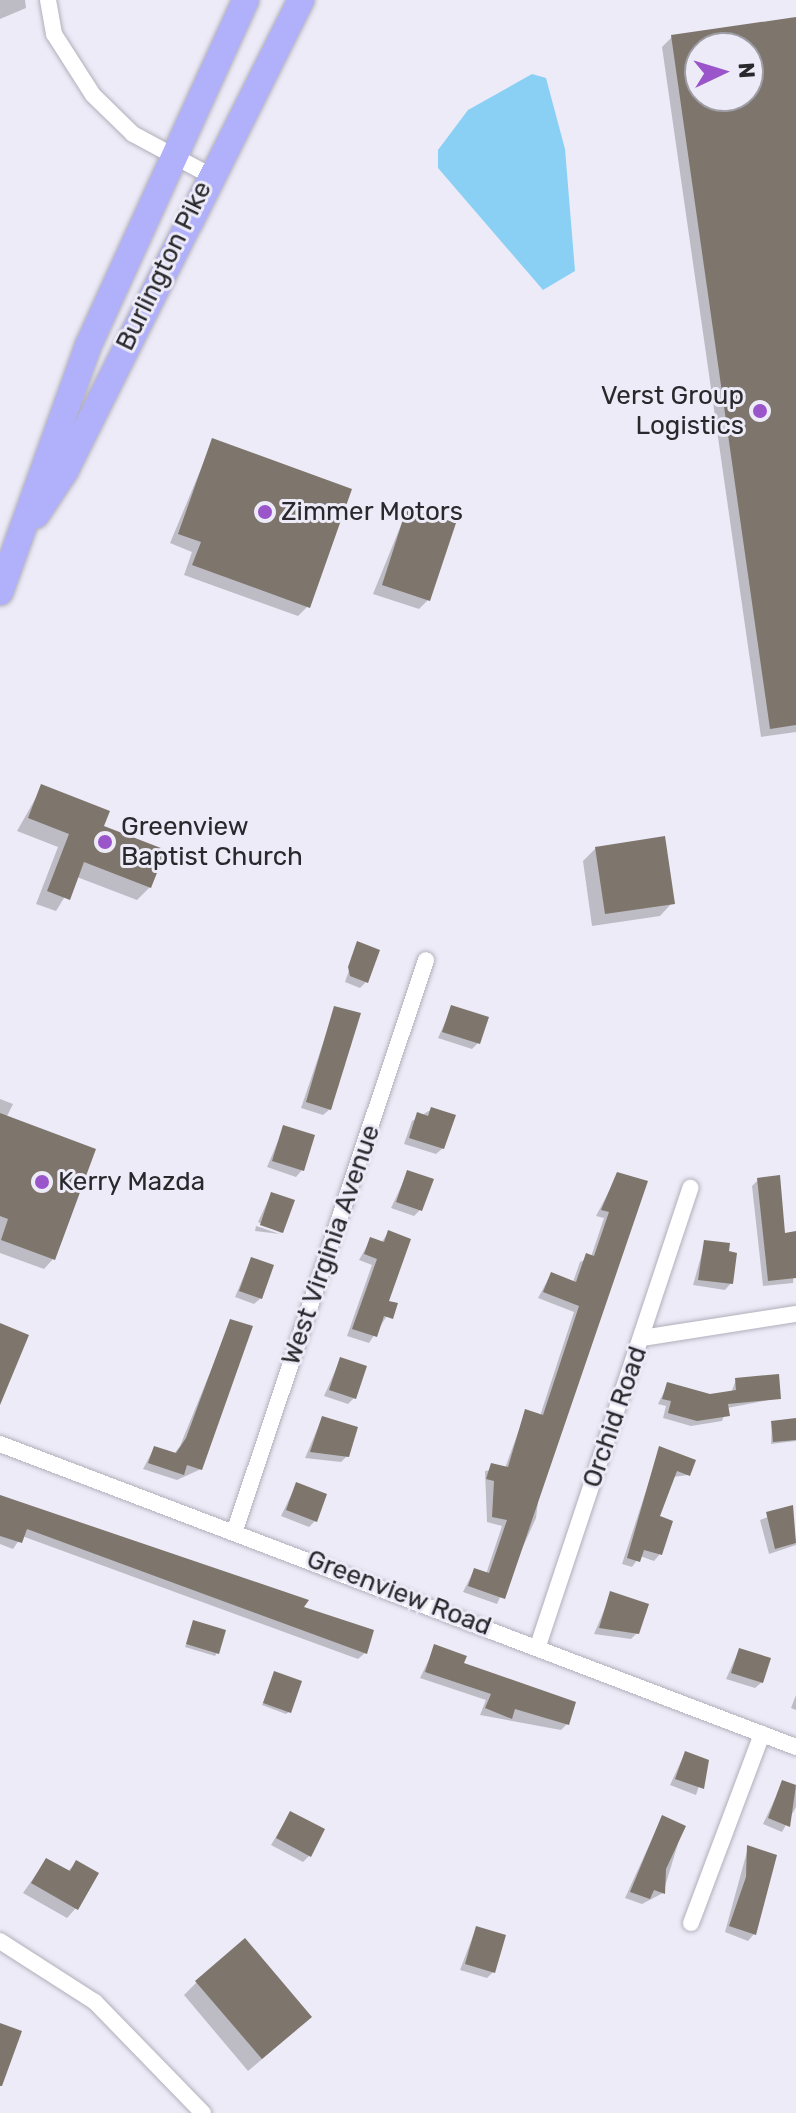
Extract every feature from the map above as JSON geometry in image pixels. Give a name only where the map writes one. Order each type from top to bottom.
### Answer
[{"type":"main road","name":"Burlington Pike","points":[[0,592],[25,531],[42,458],[170,157],[246,0]]},
{"type":"main road","name":"Burlington Pike","points":[[25,531],[65,471],[209,175],[301,0]]},
{"type":"street","points":[[48,0],[54,34],[93,95],[170,157],[209,175]]},
{"type":"street","name":"West Virginia Avenue","points":[[235,1530],[426,960]]},
{"type":"street","name":"Orchid Road","points":[[538,1646],[690,1188]]},
{"type":"street","points":[[642,1338],[796,1314]]},
{"type":"street","name":"Greenview Road","points":[[0,1444],[235,1530],[796,1747]]},
{"type":"street","points":[[691,1923],[762,1734]]},
{"type":"street","points":[[0,1941],[95,2002],[203,2113]]},
{"type":"water","points":[[532,74],[546,78],[565,149],[575,271],[543,290],[438,168],[438,150],[468,110]]},
{"type":"building","name":"Verst Group Logistics","points":[[796,17],[796,725],[770,729],[671,35],[684,33],[684,112],[764,112],[764,32],[692,32]]},
{"type":"building","name":"Zimmer Motors","points":[[212,438],[352,489],[310,608],[192,565],[201,542],[178,534]]},
{"type":"building","points":[[407,507],[456,523],[430,601],[382,585]]},
{"type":"building","name":"Greenview Baptist Church","points":[[41,784],[110,811],[104,826],[166,850],[151,888],[84,862],[70,900],[47,891],[69,834],[28,818]]},
{"type":"building","points":[[665,836],[675,904],[605,914],[595,847]]},
{"type":"building","points":[[357,941],[380,950],[368,983],[350,976],[348,967]]},
{"type":"building","points":[[451,1005],[489,1017],[480,1044],[442,1032]]},
{"type":"building","points":[[334,1006],[361,1013],[331,1110],[306,1102]]},
{"type":"building","points":[[431,1107],[456,1115],[444,1149],[409,1138],[417,1112],[428,1116]]},
{"type":"building","name":"Kerry Mazda","points":[[0,1113],[96,1149],[55,1260],[1,1240],[8,1219],[0,1216]]},
{"type":"building","points":[[283,1125],[315,1135],[304,1171],[272,1161]]},
{"type":"building","points":[[407,1170],[434,1179],[422,1211],[396,1202]]},
{"type":"building","points":[[617,1172],[648,1181],[505,1599],[468,1586],[474,1568],[489,1573],[507,1520],[492,1517],[494,1481],[486,1479],[491,1463],[508,1467],[525,1409],[543,1415],[579,1306],[543,1292],[551,1272],[576,1282],[586,1253],[594,1256],[609,1212],[601,1210]]},
{"type":"building","points":[[780,1175],[785,1233],[796,1231],[796,1278],[768,1281],[757,1178]]},
{"type":"building","points":[[271,1192],[295,1200],[283,1233],[260,1225]]},
{"type":"building","points":[[388,1230],[411,1239],[389,1301],[398,1303],[393,1319],[384,1316],[377,1337],[352,1329],[377,1259],[364,1254],[370,1237],[384,1242]]},
{"type":"building","points":[[704,1240],[730,1243],[729,1251],[737,1253],[733,1284],[698,1280]]},
{"type":"building","points":[[251,1257],[274,1265],[262,1299],[239,1291]]},
{"type":"building","points":[[230,1319],[253,1326],[202,1470],[187,1465],[184,1475],[148,1463],[154,1446],[176,1453],[186,1438]]},
{"type":"building","points":[[0,1323],[29,1335],[0,1405]]},
{"type":"building","points":[[340,1357],[367,1366],[356,1399],[329,1390]]},
{"type":"building","points":[[779,1374],[781,1399],[728,1404],[730,1416],[697,1421],[668,1413],[671,1401],[662,1399],[667,1382],[710,1394],[736,1390],[735,1378]]},
{"type":"building","points":[[322,1416],[358,1427],[349,1457],[310,1452]]},
{"type":"building","points":[[796,1418],[796,1440],[773,1442],[771,1421]]},
{"type":"building","points":[[659,1446],[696,1460],[690,1476],[677,1471],[660,1516],[673,1521],[662,1555],[644,1550],[640,1562],[627,1558]]},
{"type":"building","points":[[296,1482],[327,1494],[317,1522],[286,1510]]},
{"type":"building","points":[[0,1495],[309,1600],[304,1607],[374,1630],[367,1654],[27,1529],[22,1543],[0,1536]]},
{"type":"building","points":[[793,1505],[796,1543],[775,1549],[766,1512]]},
{"type":"building","points":[[610,1591],[649,1604],[639,1634],[599,1628]]},
{"type":"building","points":[[193,1620],[226,1630],[219,1654],[186,1644]]},
{"type":"building","points":[[434,1644],[467,1656],[464,1663],[576,1702],[569,1725],[515,1709],[512,1719],[485,1708],[491,1694],[425,1672]]},
{"type":"building","points":[[739,1648],[771,1658],[763,1683],[731,1673]]},
{"type":"building","points":[[274,1671],[302,1681],[291,1713],[263,1703]]},
{"type":"building","points":[[685,1751],[709,1760],[704,1789],[675,1779]]},
{"type":"building","points":[[782,1780],[796,1785],[790,1827],[768,1818]]},
{"type":"building","points":[[290,1811],[325,1829],[311,1857],[276,1838]]},
{"type":"building","points":[[662,1815],[686,1826],[666,1869],[665,1894],[654,1890],[650,1899],[630,1892]]},
{"type":"building","points":[[747,1845],[777,1855],[756,1935],[729,1926],[746,1877]]},
{"type":"building","points":[[46,1858],[70,1871],[76,1860],[99,1873],[78,1910],[31,1883]]},
{"type":"building","points":[[476,1926],[506,1935],[495,1973],[465,1964]]},
{"type":"building","points":[[245,1938],[312,2017],[262,2059],[195,1981]]},
{"type":"building","points":[[0,2023],[22,2031],[2,2086],[0,2086]]},
{"type":"place","name":"Verst Group Logistics","points":[[760,411]]},
{"type":"place","name":"Zimmer Motors","points":[[265,512]]},
{"type":"place","name":"Greenview Baptist Church","points":[[105,842]]},
{"type":"place","name":"Kerry Mazda","points":[[42,1182]]}]
